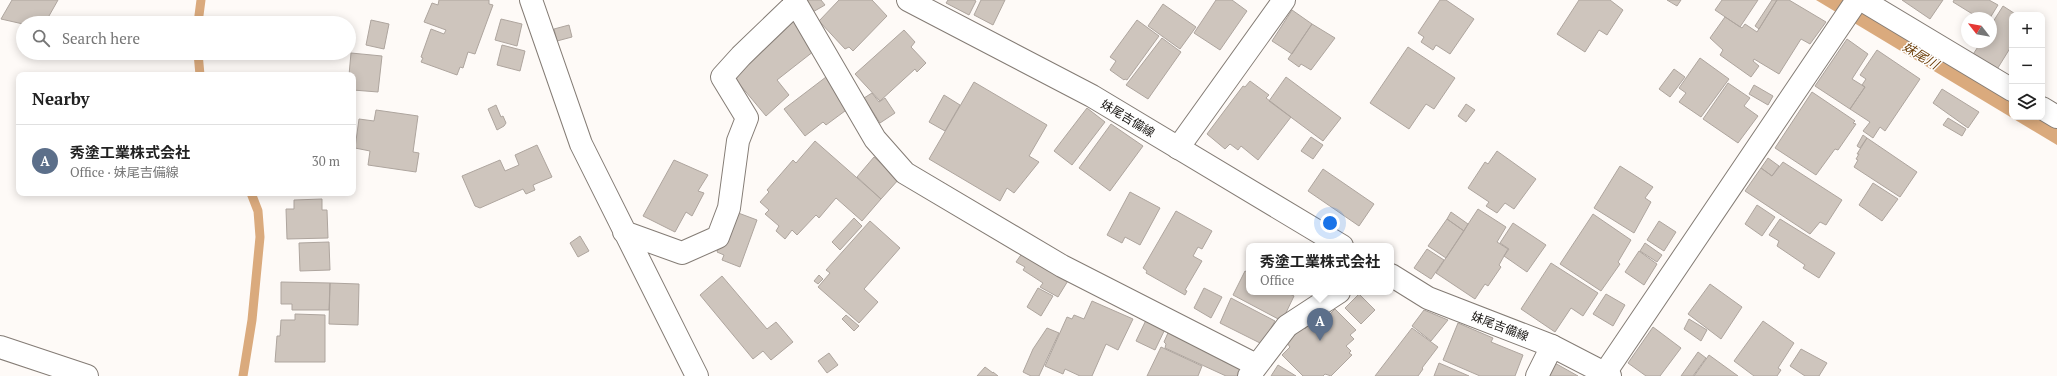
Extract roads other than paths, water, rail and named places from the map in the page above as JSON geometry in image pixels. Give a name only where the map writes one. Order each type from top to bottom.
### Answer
[{"type":"street","points":[[531,0],[581,144],[697,376]]},
{"type":"street","name":"妹尾吉備線","points":[[908,0],[1092,96],[1337,243]]},
{"type":"street","points":[[1178,148],[1284,0]]},
{"type":"street","points":[[1608,374],[1858,1],[2009,88]]},
{"type":"street","points":[[624,232],[682,253],[718,237],[729,208],[738,141],[747,118],[722,77],[795,2],[875,139],[905,173],[1062,266],[1253,370],[1287,326],[1334,295]]},
{"type":"street","points":[[2045,110],[2057,117]]},
{"type":"street","name":"妹尾吉備線","points":[[1394,277],[1428,298],[1552,346],[1608,374]]},
{"type":"street","points":[[1537,376],[1552,346]]},
{"type":"street","points":[[0,347],[87,376]]},
{"type":"water","name":"妹尾川","points":[[1816,0],[1852,0],[2009,95],[2009,116]]},
{"type":"water","name":"妹尾川","points":[[2045,119],[2057,125],[2057,145],[2015,120],[2045,120]]},
{"type":"waterway","points":[[199,16],[201,0]]},
{"type":"waterway","points":[[199,60],[200,72]]},
{"type":"waterway","points":[[243,376],[252,320],[260,237],[258,211],[252,196]]},
{"type":"place","name":"秀塗工業株式会社","points":[[1320,341]]}]
